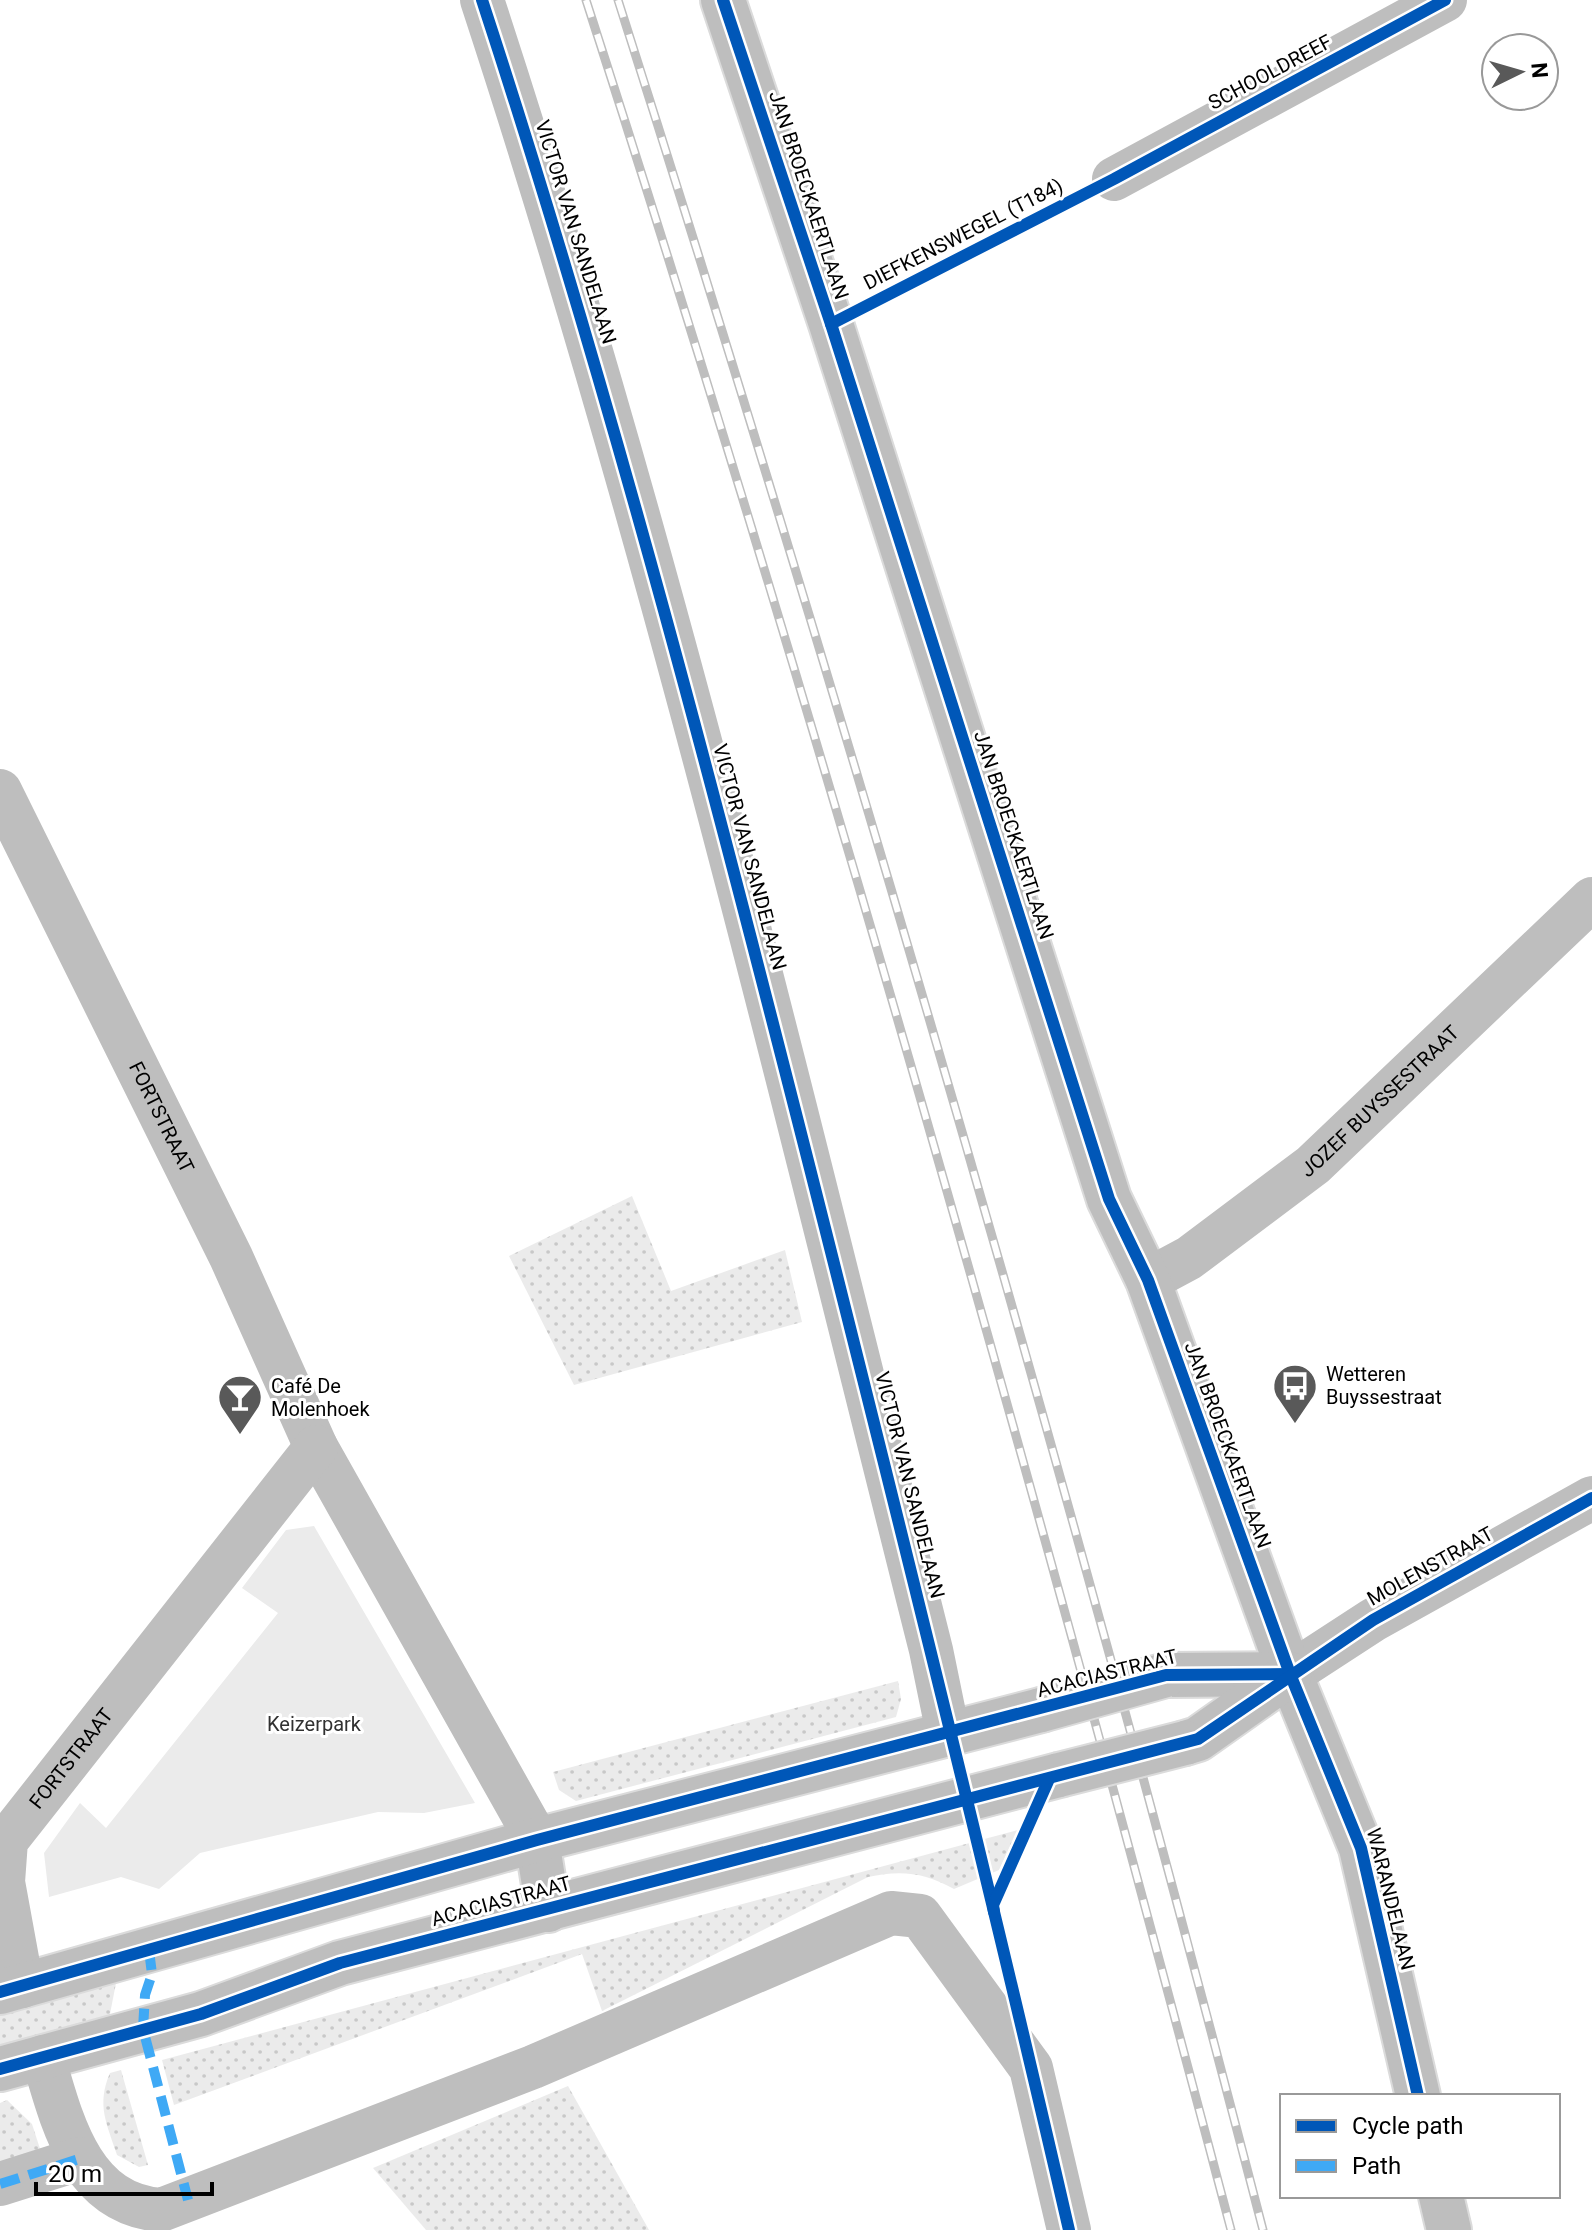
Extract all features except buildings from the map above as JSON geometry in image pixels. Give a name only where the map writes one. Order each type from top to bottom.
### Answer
[{"type":"street","name":"VICTOR VAN SANDELAAN","points":[[482,0],[554,218],[750,931],[931,1650],[948,1733]]},
{"type":"street","name":"JAN BROECKAERTLAAN","points":[[723,0],[831,324],[1109,1199],[1148,1280],[1290,1674]]},
{"type":"street","name":"SCHOOLDREEF","points":[[1114,179],[1445,0]]},
{"type":"street","name":"FORTSTRAAT","points":[[0,791],[231,1257],[316,1447],[537,1840]]},
{"type":"street","name":"JOZEF BUYSSESTRAAT","points":[[1148,1280],[1189,1258],[1313,1165],[1592,899]]},
{"type":"street","name":"FORTSTRAAT","points":[[11,1989],[3,1882],[6,1841],[316,1447]]},
{"type":"street","name":"MOLENSTRAAT","points":[[1290,1674],[1373,1620],[1592,1498]]},
{"type":"street","name":"ACACIASTRAAT","points":[[11,1989],[537,1840],[1166,1675],[1290,1674]]},
{"type":"street","name":"ACACIASTRAAT","points":[[0,2069],[201,2014],[340,1963],[548,1910],[747,1854],[1185,1743],[1198,1739],[1290,1674]]},
{"type":"street","name":"WARANDELAAN","points":[[1290,1674],[1361,1848],[1418,2094]]},
{"type":"street","points":[[537,1840],[548,1910]]},
{"type":"street","points":[[43,2057],[79,2159],[112,2196],[143,2209],[161,2210],[520,2073],[891,1913],[920,1916],[1031,2068],[1069,2230]]},
{"type":"street","points":[[0,2184],[79,2159]]},
{"type":"street","points":[[1441,2198],[1449,2230]]},
{"type":"green space","points":[[632,1196],[671,1291],[785,1250],[802,1322],[574,1385],[509,1256]]},
{"type":"green space","name":"Keizerpark","points":[[314,1526],[475,1803],[424,1813],[378,1812],[200,1853],[159,1889],[121,1877],[49,1897],[44,1853],[80,1803],[106,1828],[278,1613],[242,1588],[286,1530]]},
{"type":"green space","points":[[898,1681],[901,1699],[896,1717],[576,1801],[559,1790],[553,1772]]},
{"type":"green space","points":[[1018,1830],[999,1870],[954,1889],[912,1874],[868,1877],[602,2011],[582,1954],[174,2105],[162,2060]]},
{"type":"green space","points":[[117,1978],[109,2019],[0,2048],[0,2011]]},
{"type":"green space","points":[[121,2070],[148,2165],[139,2167],[117,2155],[107,2124],[103,2105],[106,2084],[110,2073]]},
{"type":"green space","points":[[568,2086],[649,2230],[426,2230],[373,2168]]},
{"type":"green space","points":[[7,2100],[32,2124],[42,2155],[0,2167],[0,2103]]},
{"type":"railway","points":[[586,0],[759,554],[924,1110],[1081,1670],[1231,2230]]},
{"type":"railway","points":[[618,0],[791,554],[956,1110],[1113,1669],[1263,2230]]},
{"type":"marked path","points":[[149,1950],[152,1974],[145,1995],[143,2029],[188,2200]]},
{"type":"marked path","points":[[0,2184],[79,2159]]},
{"type":"cycle path","points":[[482,0],[577,304],[706,765],[919,1603],[1069,2230]]},
{"type":"cycle path","points":[[723,0],[831,324],[1109,1199],[1148,1280],[1290,1674],[1361,1848],[1418,2094]]},
{"type":"cycle path","name":"DIEFKENSWEGEL (T184)","points":[[831,324],[1114,179],[1445,0]]},
{"type":"cycle path","points":[[0,2069],[201,2014],[340,1963],[1198,1739],[1373,1620],[1592,1498]]},
{"type":"cycle path","points":[[0,1992],[537,1840],[1166,1675],[1290,1674]]},
{"type":"cycle path","points":[[994,1912],[993,1905],[1049,1779]]},
{"type":"place","name":"Wetteren Buyssestraat","points":[[1295,1425]]},
{"type":"place","name":"Café De Molenhoek","points":[[240,1436]]}]
